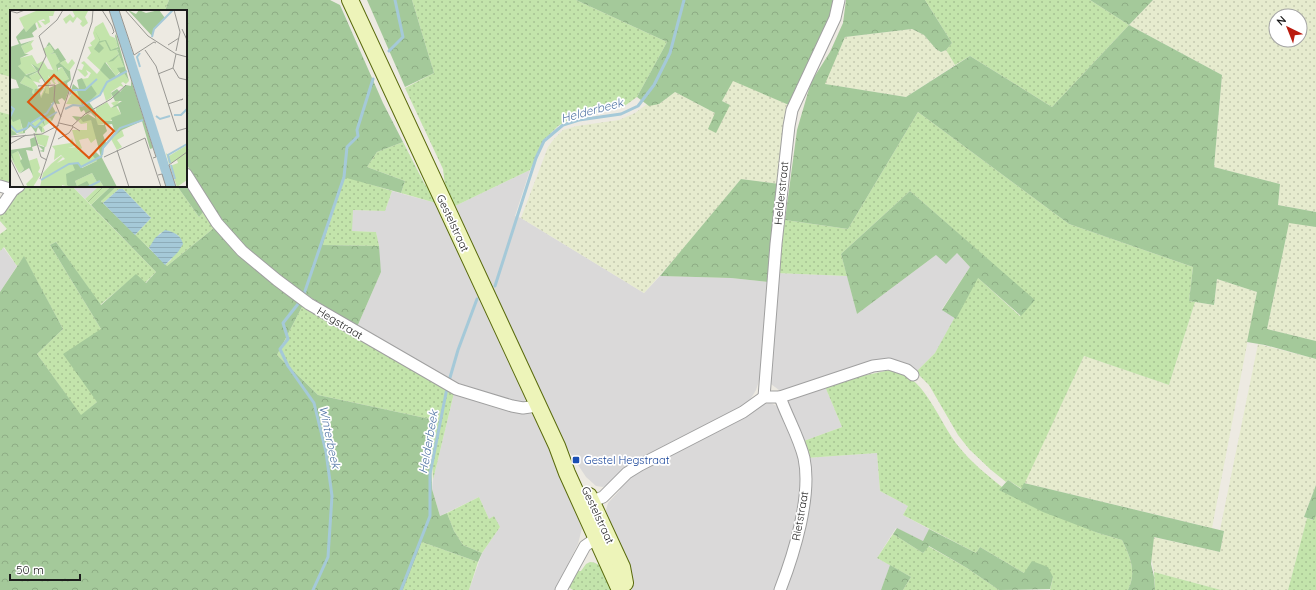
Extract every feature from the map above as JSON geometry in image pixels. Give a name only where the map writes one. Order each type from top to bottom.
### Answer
[{"type":"main road","name":"Gestelstraat","points":[[350,0],[537,406],[557,446],[566,473],[587,504],[620,590]]},
{"type":"main road","name":"Gestelstraat","points":[[600,535],[622,567],[627,590]]},
{"type":"street","name":"Helderstraat","points":[[764,397],[776,244],[792,110],[835,18],[839,0]]},
{"type":"street","name":"Hegstraat","points":[[187,176],[217,223],[242,251],[309,304],[456,389],[512,406],[523,408],[537,406]]},
{"type":"street","points":[[0,186],[16,188]]},
{"type":"street","points":[[0,209],[16,188]]},
{"type":"street","points":[[587,504],[603,497],[627,473],[640,465],[743,412],[764,397],[780,397],[872,366],[889,364],[907,370],[914,375]]},
{"type":"street","name":"Rietstraat","points":[[780,397],[803,457],[805,478],[804,504],[798,534],[787,573],[780,590]]},
{"type":"street","points":[[561,590],[585,546],[600,535]]},
{"type":"shaded area","points":[[530,170],[515,216],[521,218],[644,293],[660,276],[731,278],[768,282],[761,375],[756,390],[750,400],[743,406],[603,487],[596,486],[586,477],[561,439],[453,207]]},
{"type":"shaded area","points":[[73,187],[98,187],[85,199]]},
{"type":"shaded area","points":[[392,191],[436,203],[526,399],[525,401],[521,403],[468,390],[357,327],[381,272],[376,232],[351,231],[353,210],[385,211]]},
{"type":"shaded area","points":[[3,247],[17,266],[0,292],[0,251]]},
{"type":"shaded area","points":[[957,253],[970,267],[942,309],[956,319],[935,353],[916,372],[899,362],[785,392],[779,390],[771,384],[776,273],[847,276],[857,314],[936,255]]},
{"type":"shaded area","points":[[824,384],[842,427],[801,442],[785,400]]},
{"type":"shaded area","points":[[454,393],[534,415],[564,480],[582,528],[578,544],[568,564],[569,568],[557,590],[469,590],[482,553],[500,527],[489,519],[479,497],[440,516],[432,489],[433,480]]},
{"type":"shaded area","points":[[770,403],[779,408],[798,450],[803,475],[798,520],[777,590],[632,590],[630,580],[606,516],[608,503],[620,490],[619,487],[639,470],[764,404]]},
{"type":"shaded area","points":[[877,453],[880,491],[908,506],[903,515],[929,529],[923,541],[896,528],[877,558],[890,565],[881,590],[783,590],[790,571],[806,458]]},
{"type":"green space","points":[[0,0],[169,0],[165,10],[10,10],[10,77],[0,74]]},
{"type":"green space","points":[[169,0],[330,0],[340,5],[383,103],[403,142],[377,152],[367,167],[405,181],[401,193],[343,177],[323,245],[379,246],[381,272],[357,327],[296,288],[250,253],[212,208],[187,165],[187,10],[165,10]]},
{"type":"green space","points":[[367,0],[412,0],[434,73],[405,87]]},
{"type":"green space","points":[[412,0],[576,0],[667,42],[637,97],[623,107],[570,119],[558,126],[546,138],[530,170],[453,207],[445,185],[443,169],[405,88],[434,73]]},
{"type":"green space","points":[[576,0],[835,0],[828,21],[789,105],[733,81],[722,101],[730,105],[716,133],[708,129],[715,113],[675,92],[659,104],[649,106],[637,97],[667,42]]},
{"type":"green space","points":[[846,0],[925,0],[952,43],[946,50],[941,52],[936,49],[924,35],[912,29],[845,37],[825,84],[906,97],[970,56],[1052,107],[1129,25],[1222,75],[1214,167],[1280,184],[1278,205],[1316,212],[1316,227],[1289,223],[1267,329],[1316,341],[1316,359],[1265,345],[1247,342],[1257,292],[1217,279],[1214,305],[1189,301],[1193,267],[1069,224],[918,112],[848,229],[785,220],[797,130],[811,82],[830,52],[843,23]]},
{"type":"green space","points":[[925,0],[1090,0],[1129,25],[1052,107],[970,56],[955,65],[946,50],[952,43]]},
{"type":"green space","points":[[1090,0],[1153,0],[1129,25]]},
{"type":"green space","points":[[1153,0],[1316,0],[1316,212],[1278,205],[1280,184],[1214,167],[1222,75],[1129,25]]},
{"type":"green space","points":[[912,29],[924,35],[936,49],[941,52],[946,50],[955,65],[906,97],[824,84],[845,37]]},
{"type":"green space","points":[[0,74],[10,77],[10,115],[0,112]]},
{"type":"green space","points":[[733,80],[789,105],[780,184],[741,179],[678,255],[644,293],[521,218],[548,147],[563,130],[577,126],[619,120],[635,113],[647,104],[659,104],[675,92],[715,113],[730,105],[722,101]]},
{"type":"green space","points":[[0,112],[10,115],[10,183],[0,180]]},
{"type":"green space","points":[[918,112],[1069,224],[1193,267],[1189,301],[1195,302],[1169,385],[1084,356],[1022,489],[1008,480],[1006,482],[969,449],[958,435],[929,385],[916,372],[935,353],[977,277],[1020,316],[1034,300],[910,191],[841,254],[847,276],[776,273],[785,220],[848,229]]},
{"type":"green space","points":[[403,142],[436,203],[401,193],[405,181],[367,167],[377,152]]},
{"type":"green space","points":[[344,176],[392,191],[385,211],[353,210],[352,231],[376,232],[379,246],[323,245]]},
{"type":"green space","points":[[741,179],[780,184],[768,282],[731,278],[660,276]]},
{"type":"green space","points":[[187,183],[204,211],[199,217],[178,187],[187,187]]},
{"type":"green space","points":[[24,187],[73,187],[156,272],[145,283],[136,275],[100,305],[56,242],[50,245],[101,329],[97,402],[81,416],[37,354],[63,329],[24,257],[17,266],[4,247],[0,251],[0,234],[7,229],[0,221],[0,214]]},
{"type":"green space","points":[[98,187],[110,187],[91,205],[85,199]]},
{"type":"green space","points":[[110,187],[116,187],[101,201],[167,266],[214,228],[303,305],[277,355],[318,395],[430,419],[432,489],[440,516],[447,513],[454,531],[463,545],[482,553],[478,562],[422,542],[403,590],[0,590],[0,292],[24,256],[63,329],[37,354],[81,415],[97,402],[63,354],[101,329],[50,245],[56,242],[101,305],[136,274],[146,283],[156,272],[91,205]]},
{"type":"green space","points":[[116,187],[178,187],[199,217],[204,211],[214,228],[167,266],[165,265],[171,260],[179,236],[169,231],[160,233],[149,248],[135,235],[151,218],[123,189],[119,189],[103,203],[101,200]]},
{"type":"green space","points":[[910,191],[1035,300],[1021,316],[978,278],[956,319],[942,310],[970,267],[957,253],[946,264],[936,255],[857,314],[841,254]]},
{"type":"green space","points":[[1289,222],[1316,227],[1316,341],[1267,329]]},
{"type":"green space","points":[[1217,279],[1257,292],[1212,528],[1024,483],[1084,356],[1169,385],[1195,302],[1214,305]]},
{"type":"green space","points":[[303,305],[454,393],[433,480],[430,419],[318,395],[277,355]]},
{"type":"green space","points":[[1258,344],[1316,359],[1316,485],[1304,517],[1307,518],[1288,590],[1221,590],[1154,572],[1151,557],[1153,537],[1220,552],[1224,531],[1220,530]]},
{"type":"green space","points":[[895,369],[916,383],[932,403],[959,447],[974,463],[1002,487],[1000,490],[1098,533],[1122,540],[1130,558],[1132,570],[1131,583],[1128,590],[1050,590],[1053,577],[1024,573],[980,547],[976,553],[903,515],[908,506],[880,491],[877,453],[806,458],[801,442],[842,427],[824,384]]},
{"type":"green space","points":[[1008,480],[1021,489],[1024,483],[1224,531],[1220,552],[1154,537],[1151,564],[1155,590],[1128,590],[1131,583],[1132,570],[1128,552],[1122,540],[1098,533],[1043,512],[999,490]]},
{"type":"green space","points":[[1316,485],[1316,515],[1314,520],[1304,517]]},
{"type":"green space","points":[[479,497],[489,519],[494,516],[500,527],[482,553],[463,545],[454,531],[447,513]]},
{"type":"green space","points":[[1316,515],[1316,590],[1288,590],[1307,518],[1313,520]]},
{"type":"green space","points":[[897,528],[923,541],[929,529],[976,553],[980,547],[1024,573],[1032,561],[1048,567],[1053,577],[1050,589],[999,590],[967,568],[929,546],[923,553],[893,534]]},
{"type":"green space","points":[[893,534],[923,553],[928,546],[967,568],[999,590],[903,590],[911,577],[877,558]]},
{"type":"green space","points":[[422,542],[478,562],[469,590],[403,590]]},
{"type":"green space","points":[[590,562],[603,568],[614,590],[573,590],[568,587],[577,571],[581,571],[586,564]]},
{"type":"green space","points":[[890,565],[911,577],[903,590],[881,590]]},
{"type":"green space","points":[[1154,572],[1221,590],[1155,590]]},
{"type":"water","points":[[119,189],[123,189],[151,218],[135,235],[103,203]]},
{"type":"water","points":[[165,230],[177,234],[181,238],[183,244],[178,252],[165,265],[149,248],[155,238]]},
{"type":"waterway","name":"Winterbeek","points":[[389,51],[403,37],[395,0]]},
{"type":"waterway","name":"Helderbeek","points":[[495,286],[536,158],[544,141],[563,125],[579,120],[621,114],[638,106],[654,85],[670,53],[684,0]]},
{"type":"waterway","name":"Winterbeek","points":[[304,294],[344,177],[347,147],[358,136],[357,130],[373,79]]},
{"type":"waterway","name":"Helderbeek","points":[[449,381],[458,350],[477,299]]},
{"type":"waterway","name":"Winterbeek","points":[[298,304],[283,323],[288,339],[280,349],[288,366],[314,403],[326,452],[332,496],[328,557],[313,590]]},
{"type":"waterway","name":"Helderbeek","points":[[401,590],[430,516],[430,474],[447,388]]},
{"type":"place","name":"Gestel Hegstraat","points":[[576,460]]}]
